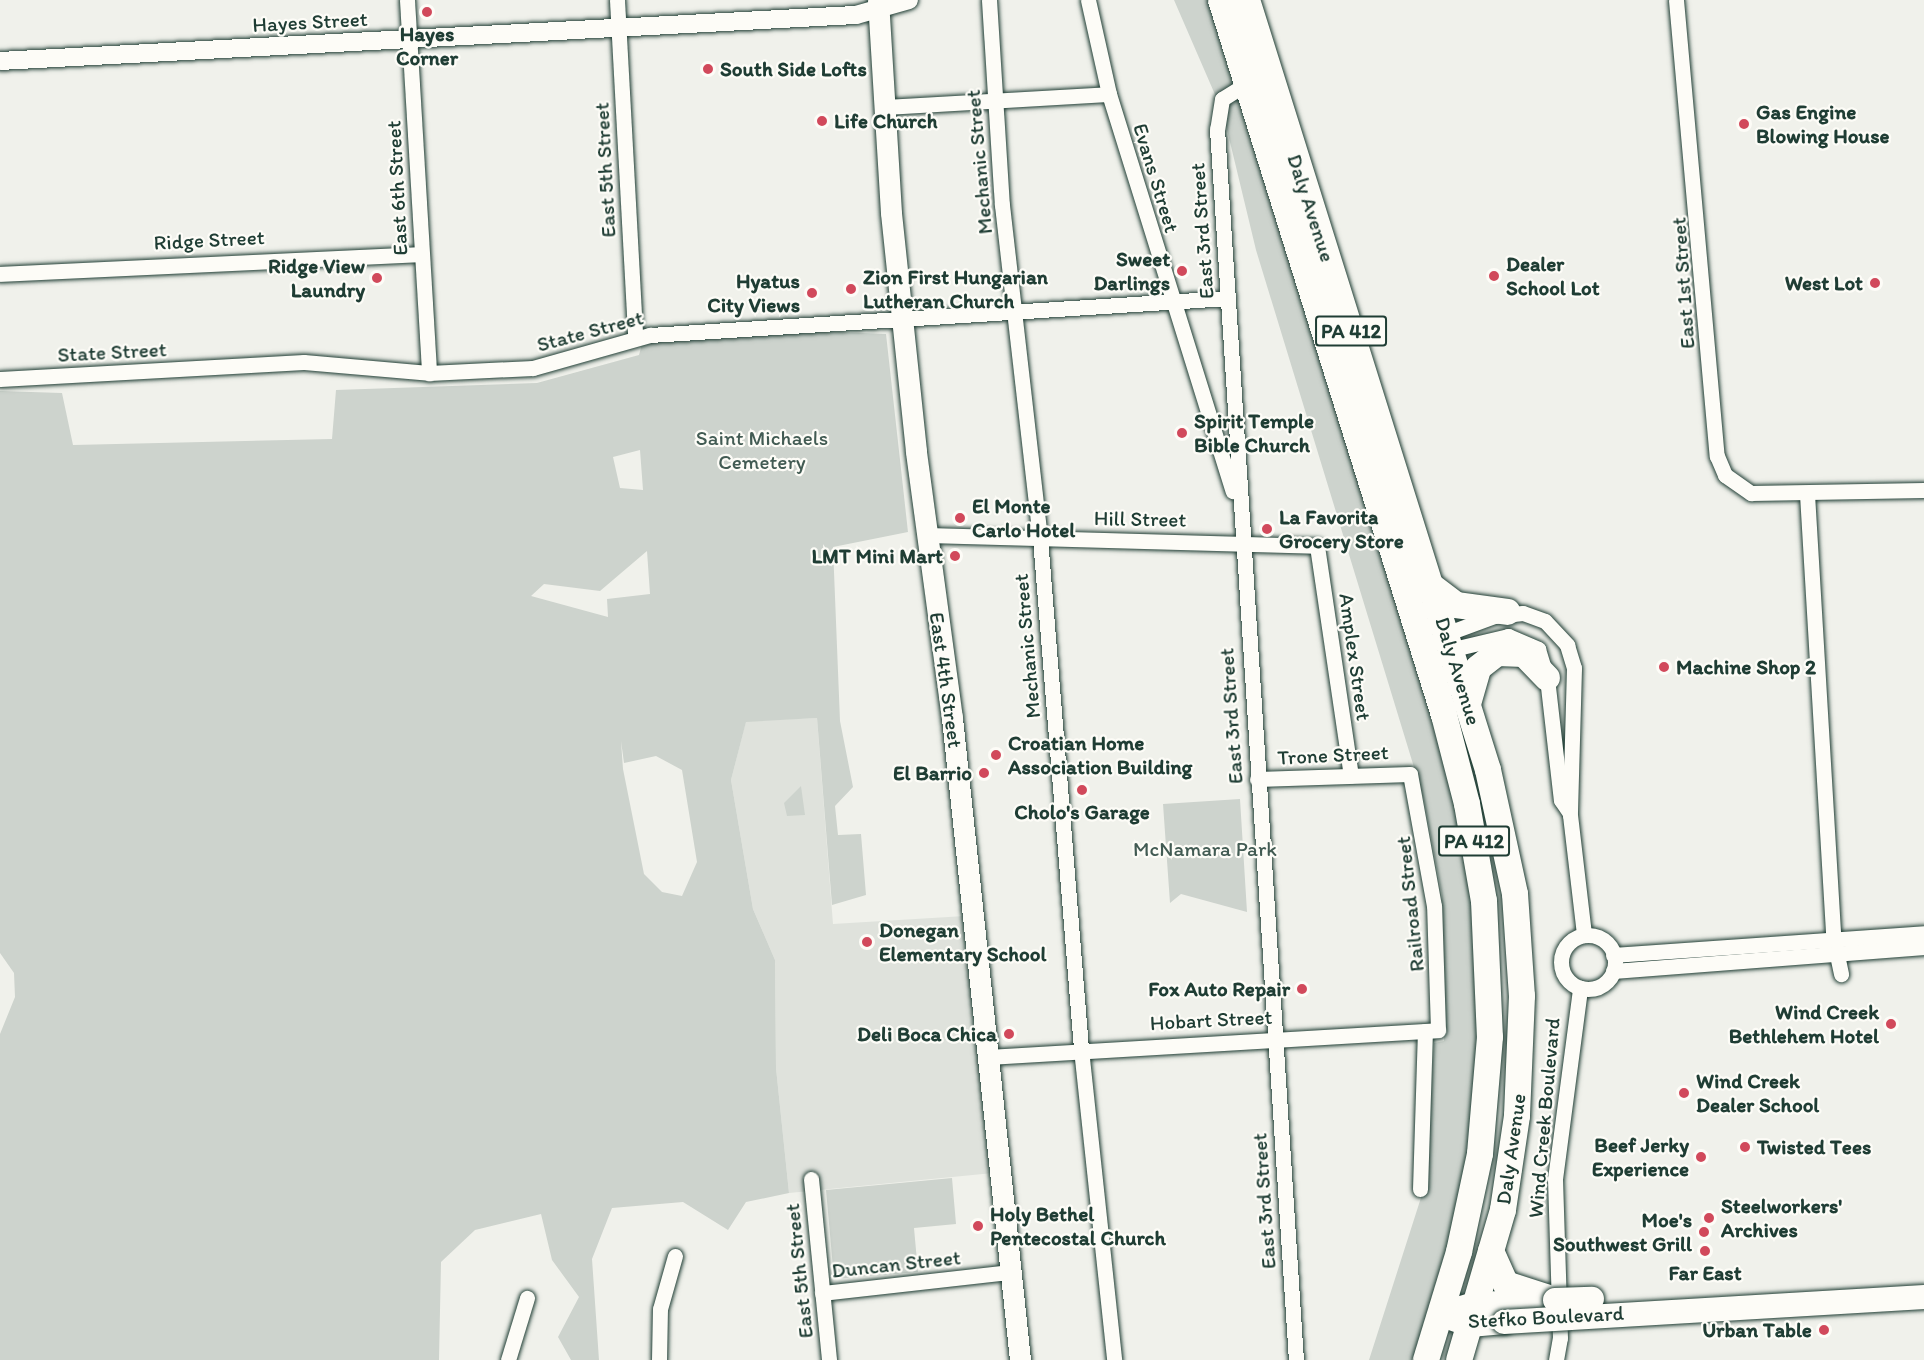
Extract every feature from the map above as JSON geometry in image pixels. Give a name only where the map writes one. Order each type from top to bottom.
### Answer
[{"type":"highway","name":"Daly Avenue","points":[[1221,0],[1424,650],[1467,804],[1490,975],[1480,1154],[1440,1314],[1426,1360]]},
{"type":"highway","name":"Daly Avenue","points":[[1247,0],[1449,642],[1505,839],[1522,975],[1517,1116],[1491,1251],[1459,1360]]},
{"type":"highway","points":[[1431,586],[1455,605],[1508,612]]},
{"type":"highway","points":[[1468,705],[1479,668],[1497,653],[1524,654],[1547,678]]},
{"type":"highway","points":[[1491,1251],[1504,1303],[1555,1300]]},
{"type":"main road","name":"East 4th Street","points":[[878,4],[884,106],[903,322],[926,535],[952,718],[1020,1360]]},
{"type":"main road","name":"Stefko Boulevard","points":[[1555,1300],[1924,1281]]},
{"type":"main road","name":"Stefko Boulevard","points":[[1440,1314],[1473,1315],[1504,1303],[1924,1297]]},
{"type":"street","name":"East 6th Street","points":[[407,0],[429,373]]},
{"type":"street","name":"East 5th Street","points":[[617,0],[635,337]]},
{"type":"street","name":"Hayes Street","points":[[0,61],[856,15],[878,4],[909,0]]},
{"type":"street","name":"Mechanic Street","points":[[989,0],[994,100],[1014,312],[1040,538],[1081,1049],[1114,1360]]},
{"type":"street","name":"Evans Street","points":[[1088,0],[1109,94],[1171,302],[1237,502]]},
{"type":"street","name":"East 1st Street","points":[[1676,0],[1717,456],[1738,488],[1807,494]]},
{"type":"street","name":"East 3rd Street","points":[[1246,84],[1228,91],[1218,110],[1237,502],[1296,1360]]},
{"type":"street","points":[[884,106],[1109,94]]},
{"type":"street","name":"Ridge Street","points":[[0,274],[421,254]]},
{"type":"street","name":"State Street","points":[[0,379],[304,362],[429,373],[533,368],[635,337],[903,322],[1228,298]]},
{"type":"street","points":[[1840,974],[1836,946],[1807,494],[1924,490]]},
{"type":"street","name":"Hill Street","points":[[926,535],[1317,546]]},
{"type":"street","name":"Amplex Street","points":[[1317,546],[1351,775]]},
{"type":"street","points":[[1424,650],[1449,642],[1508,612],[1545,621],[1572,657],[1570,815],[1584,935]]},
{"type":"street","points":[[1449,642],[1504,636],[1521,638],[1538,649],[1547,678],[1561,800],[1570,815]]},
{"type":"street","name":"Trone Street","points":[[1257,779],[1410,774]]},
{"type":"street","name":"Railroad Street","points":[[1410,774],[1434,906],[1432,1031],[1420,1189]]},
{"type":"street","points":[[1613,971],[1613,955],[1599,938],[1584,935],[1565,948],[1561,964],[1567,979],[1580,988],[1596,988],[1613,971],[1836,946],[1924,933]]},
{"type":"street","points":[[1613,955],[1836,946],[1924,947]]},
{"type":"street","name":"Wind Creek Boulevard","points":[[1556,1360],[1560,1338],[1555,1179],[1580,988]]},
{"type":"street","name":"Hobart Street","points":[[987,1057],[1275,1037],[1432,1031]]},
{"type":"street","name":"East 5th Street","points":[[811,1179],[829,1360]]},
{"type":"street","points":[[659,1360],[660,1309],[675,1256]]},
{"type":"street","name":"Duncan Street","points":[[822,1293],[1010,1272]]},
{"type":"street","points":[[508,1360],[527,1298]]},
{"type":"shaded area","name":"Donegan Elementary School","points":[[817,718],[833,924],[965,916],[993,1173],[789,1193],[776,1068],[775,960],[753,909],[731,780],[746,721]]},
{"type":"green space","points":[[1174,0],[1212,0],[1437,716],[1470,854],[1483,975],[1477,1115],[1448,1267],[1419,1360],[1369,1360],[1426,1182],[1434,1043],[1444,1041],[1442,895],[1424,800],[1256,250],[1223,113]]},
{"type":"green space","name":"Saint Michaels Cemetery","points":[[765,329],[886,334],[908,532],[833,547],[840,721],[853,787],[835,806],[838,835],[861,834],[866,895],[832,905],[817,718],[746,722],[731,780],[753,909],[775,960],[776,1068],[789,1193],[746,1202],[728,1230],[683,1202],[612,1208],[592,1259],[599,1360],[571,1360],[558,1337],[579,1297],[552,1260],[541,1214],[475,1230],[441,1262],[439,1360],[0,1360],[0,1034],[15,997],[14,973],[0,953],[0,391],[62,393],[73,445],[332,439],[336,390],[537,383],[639,355],[642,344]],"holes":[[[640,450],[643,490],[620,488],[613,457]],[[647,551],[650,594],[607,599],[608,617],[531,596],[544,584],[600,591]],[[621,741],[624,763],[656,756],[682,770],[697,862],[682,896],[662,892],[644,874],[623,769]]]},
{"type":"green space","points":[[801,786],[805,815],[787,816],[784,803]]},
{"type":"green space","name":"McNamara Park","points":[[1240,799],[1247,912],[1181,894],[1170,903],[1163,804]]},
{"type":"green space","points":[[952,1178],[956,1224],[914,1228],[918,1272],[834,1279],[826,1190]]},
{"type":"place","name":"Hayes Corner","points":[[427,12]]},
{"type":"place","name":"South Side Lofts","points":[[708,69]]},
{"type":"place","name":"Life Church","points":[[822,121]]},
{"type":"place","name":"Gas Engine Blowing House","points":[[1744,124]]},
{"type":"place","name":"Sweet Darlings","points":[[1182,271]]},
{"type":"place","name":"Dealer School Lot","points":[[1494,276]]},
{"type":"place","name":"Ridge View Laundry","points":[[377,278]]},
{"type":"place","name":"West Lot","points":[[1875,283]]},
{"type":"place","name":"Zion First Hungarian Lutheran Church","points":[[851,289]]},
{"type":"place","name":"Hyatus City Views","points":[[812,293]]},
{"type":"place","name":"Spirit Temple Bible Church","points":[[1182,433]]},
{"type":"place","name":"El Monte Carlo Hotel","points":[[960,518]]},
{"type":"place","name":"La Favorita Grocery Store","points":[[1267,529]]},
{"type":"place","name":"LMT Mini Mart","points":[[955,556]]},
{"type":"place","name":"Machine Shop 2","points":[[1664,667]]},
{"type":"place","name":"Croatian Home Association Building","points":[[996,755]]},
{"type":"place","name":"El Barrio","points":[[984,773]]},
{"type":"place","name":"Cholo's Garage","points":[[1082,790]]},
{"type":"place","name":"Donegan Elementary School","points":[[867,942]]},
{"type":"place","name":"Fox Auto Repair","points":[[1302,989]]},
{"type":"place","name":"Wind Creek Bethlehem Hotel","points":[[1891,1024]]},
{"type":"place","name":"Deli Boca Chica","points":[[1009,1034]]},
{"type":"place","name":"Wind Creek Dealer School","points":[[1684,1093]]},
{"type":"place","name":"Twisted Tees","points":[[1745,1147]]},
{"type":"place","name":"Beef Jerky Experience","points":[[1701,1157]]},
{"type":"place","name":"Steelworkers' Archives","points":[[1709,1218]]},
{"type":"place","name":"Holy Bethel Pentecostal Church","points":[[978,1226]]},
{"type":"place","name":"Moe's Southwest Grill","points":[[1704,1232]]},
{"type":"place","name":"Far East","points":[[1705,1251]]},
{"type":"place","name":"Urban Table","points":[[1824,1330]]}]
